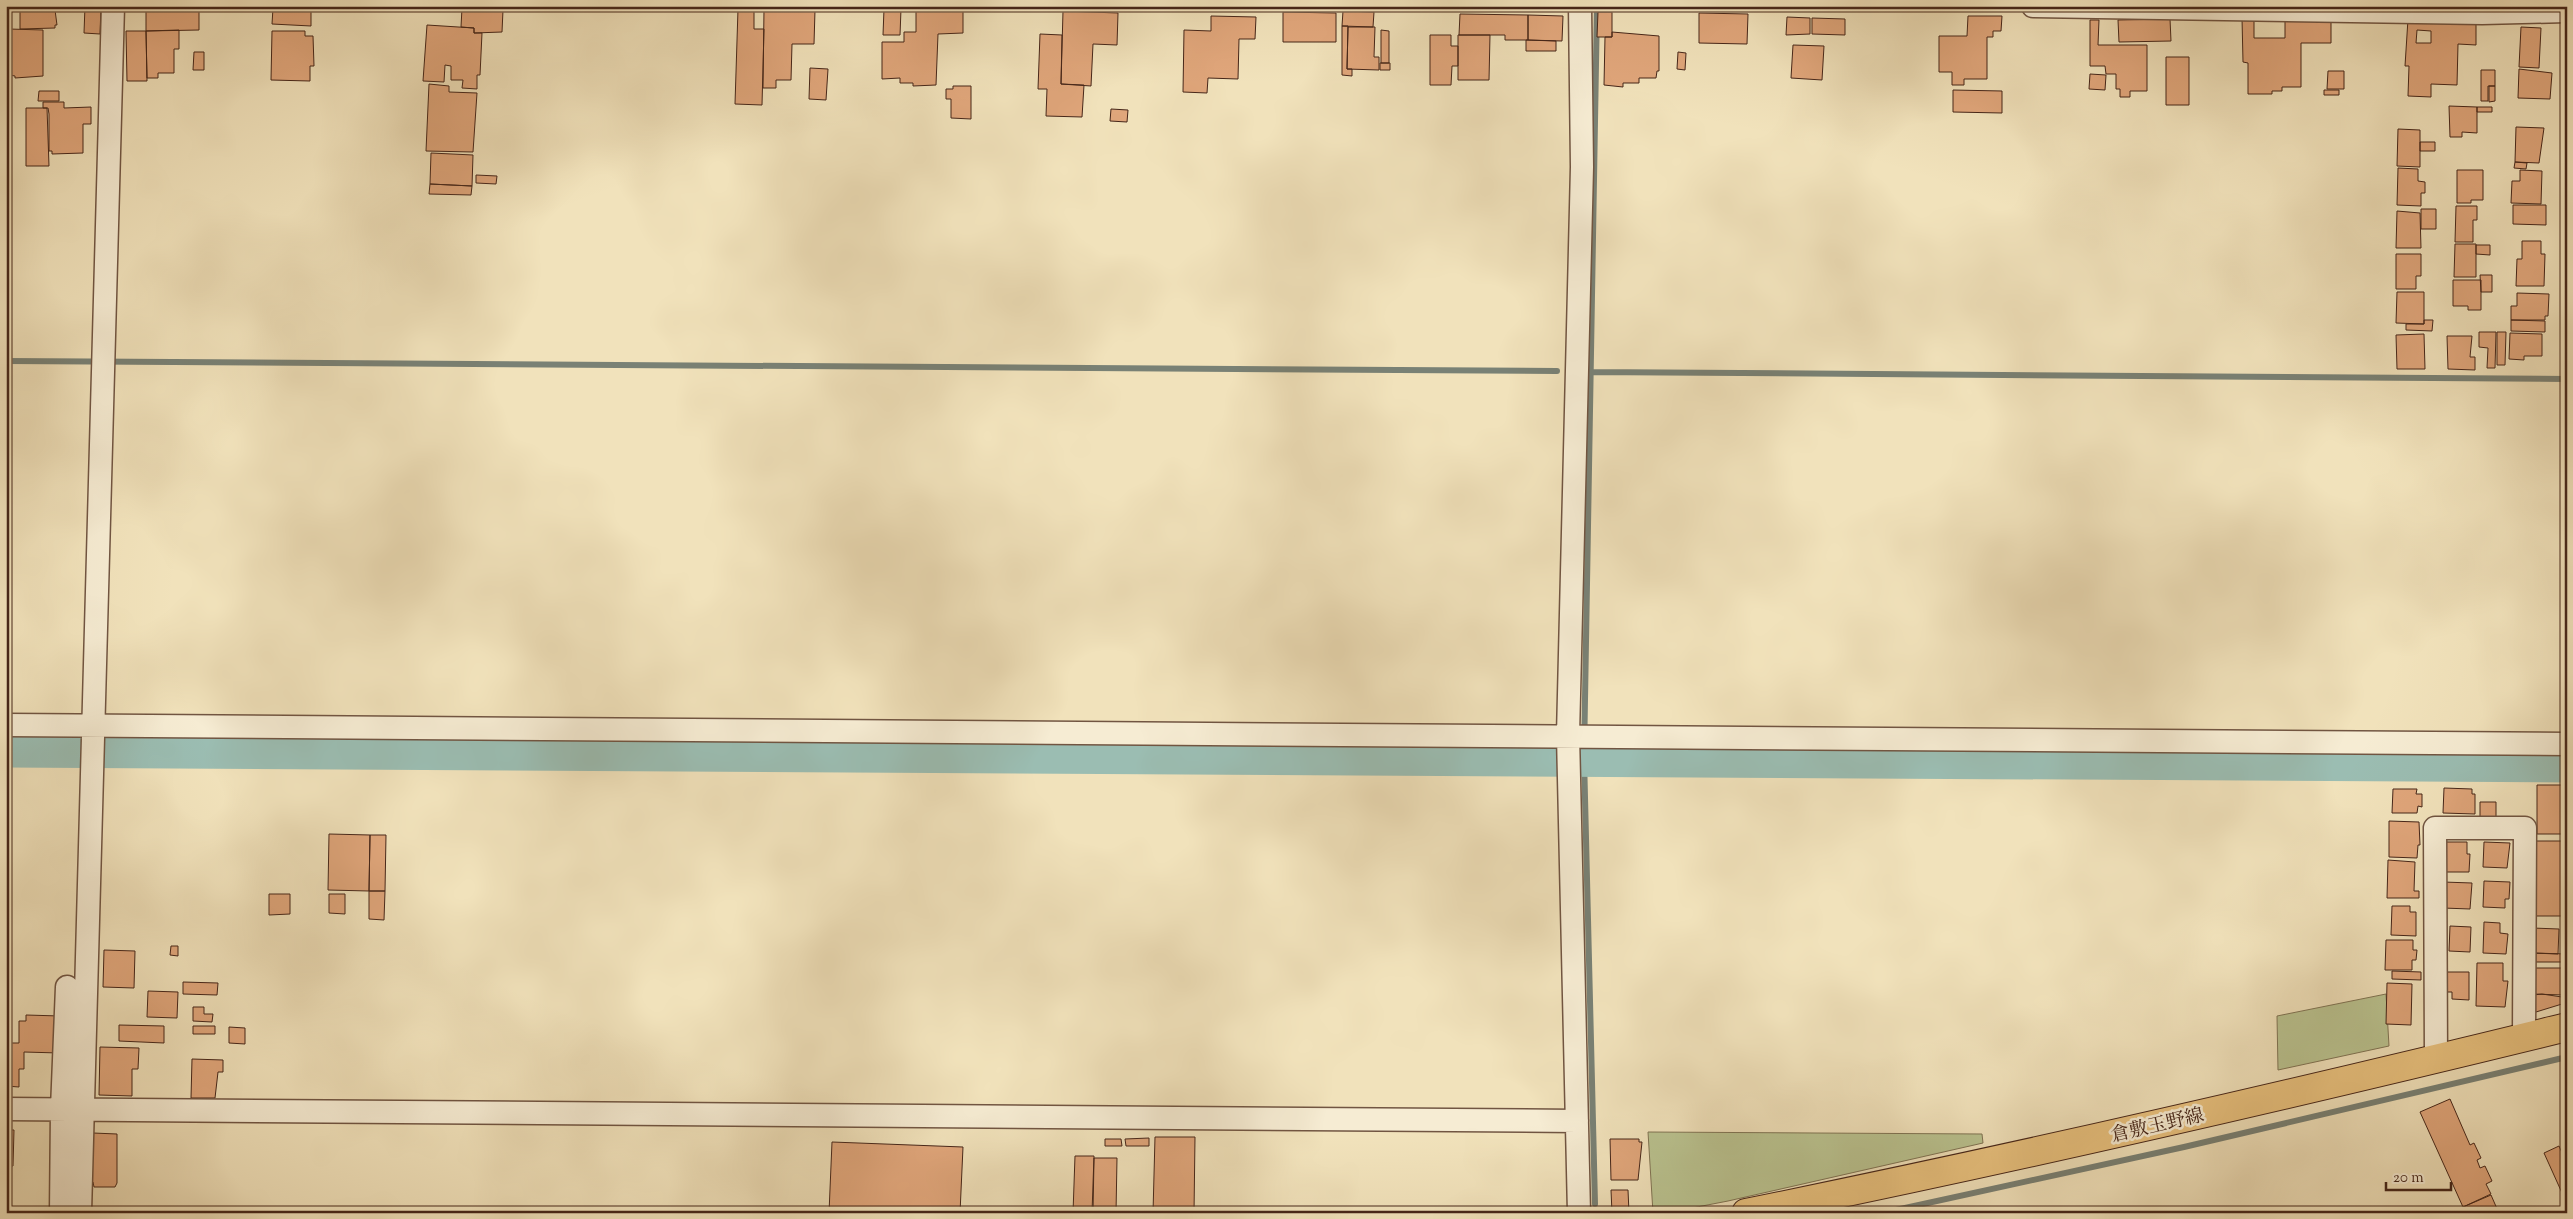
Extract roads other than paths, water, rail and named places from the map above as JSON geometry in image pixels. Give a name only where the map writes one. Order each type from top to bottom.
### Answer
[{"type":"main road","name":"倉敷玉野線","points":[[1746,1213],[1925,1176],[2436,1060],[2567,1026]]},
{"type":"street","points":[[61,1213],[72,1109],[75,1024],[93,760],[113,6]]},
{"type":"street","points":[[1579,1213],[1569,772],[1576,738],[1582,166],[1580,6]]},
{"type":"street","points":[[2033,6],[2482,12],[2567,11]]},
{"type":"street","points":[[6,726],[94,730],[2567,744]]},
{"type":"street","points":[[2436,1060],[2436,828],[2525,828],[2524,1037]]},
{"type":"street","points":[[68,986],[75,1024]]},
{"type":"street","points":[[6,1109],[1577,1121]]},
{"type":"street","points":[[72,1109],[80,1213]]},
{"type":"waterway","points":[[1595,1204],[1584,757],[1597,6]]},
{"type":"waterway","points":[[6,361],[1557,371]]},
{"type":"waterway","points":[[1588,372],[2567,379]]},
{"type":"waterway","points":[[6,748],[2567,763]]},
{"type":"waterway","points":[[1882,1213],[2184,1147],[2567,1057]]}]
